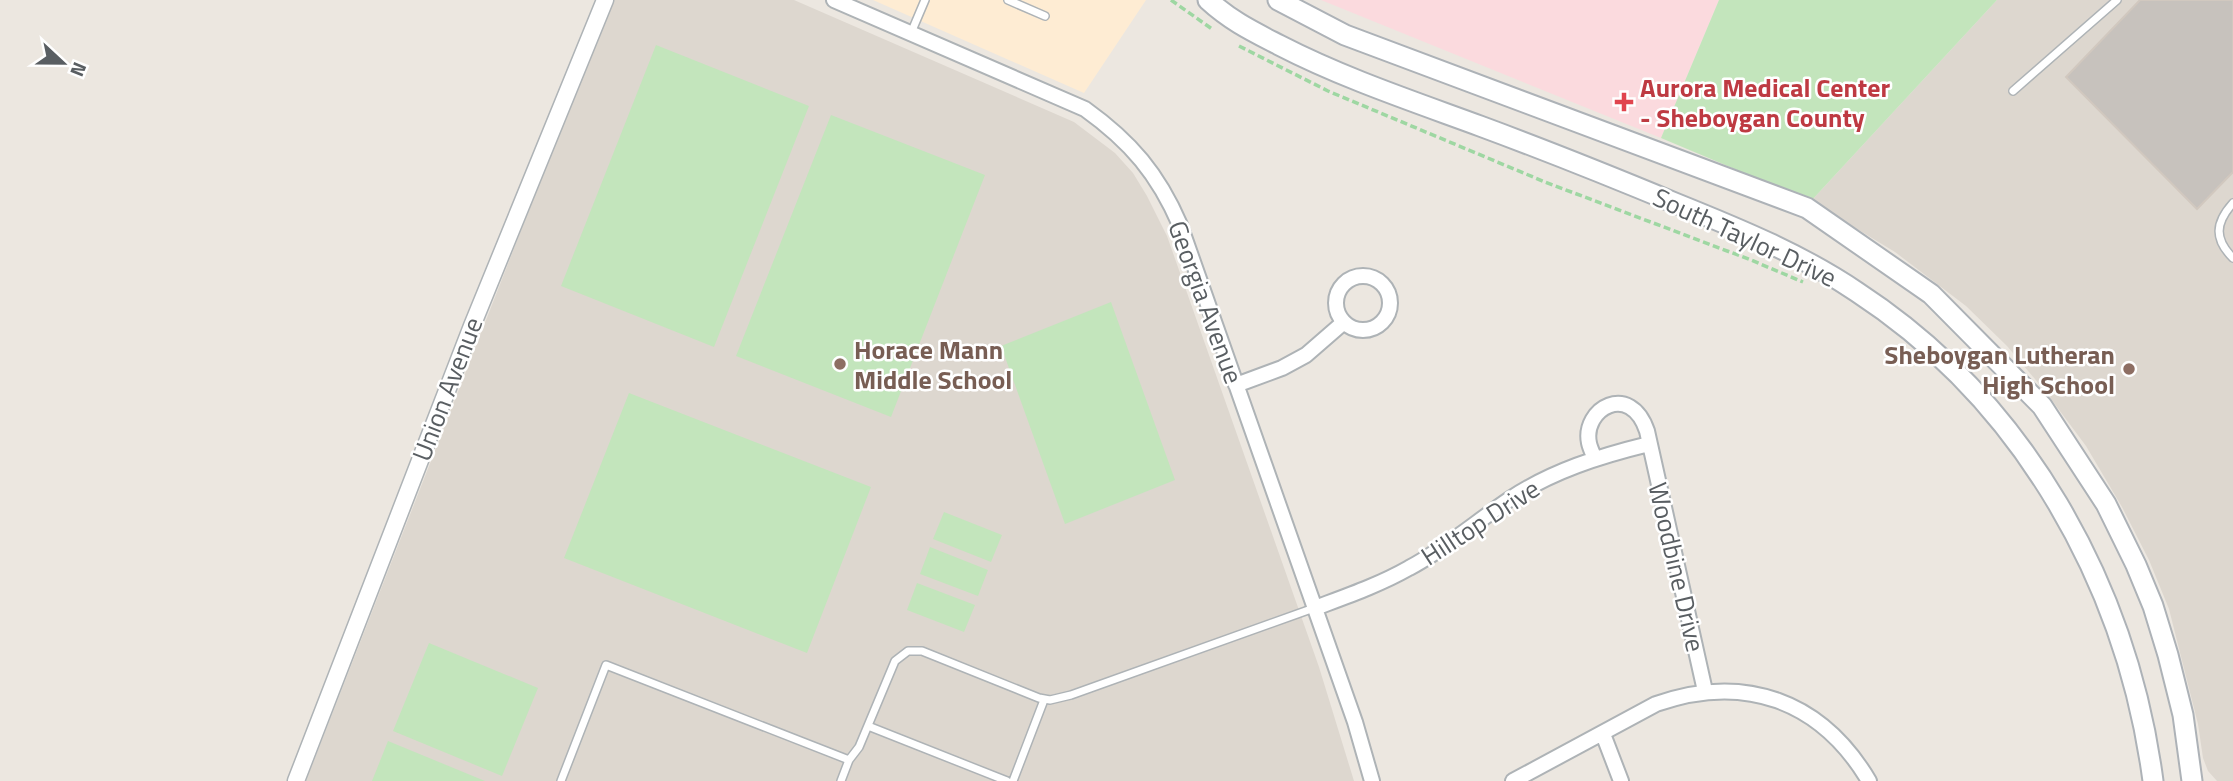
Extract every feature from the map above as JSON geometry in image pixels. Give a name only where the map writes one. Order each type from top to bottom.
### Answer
[{"type":"main road","name":"South Taylor Drive","points":[[1208,0],[1228,18],[1321,67],[1571,160],[1739,229],[1803,260],[1846,285],[1917,335],[1986,402],[2015,439],[2061,508],[2098,579],[2124,649],[2144,724],[2153,781]]},
{"type":"main road","name":"South Taylor Drive","points":[[1278,0],[1345,35],[1807,208],[1931,294],[2042,405],[2106,504],[2136,565],[2164,643],[2183,715],[2192,781]]},
{"type":"street","name":"Union Avenue","points":[[296,781],[476,315],[606,0]]},
{"type":"street","name":"Georgia Avenue","points":[[834,0],[1085,109],[1131,146],[1153,174],[1180,225],[1355,722],[1372,781]]},
{"type":"street","points":[[1236,385],[1282,368],[1306,355],[1344,322]]},
{"type":"street","points":[[1595,458],[1589,443],[1589,429],[1597,414],[1611,405],[1624,404],[1636,410],[1643,419],[1649,444]]},
{"type":"street","name":"Hilltop Drive","points":[[1315,608],[1371,587],[1409,568],[1446,546],[1511,498],[1569,468],[1595,458],[1649,444]]},
{"type":"street","name":"Woodbine Drive","points":[[1649,444],[1705,691]]},
{"type":"street","points":[[1513,781],[1656,704],[1705,691],[1749,692],[1797,709],[1819,722],[1838,739],[1855,758],[1869,781]]},
{"type":"street","points":[[1603,734],[1621,781]]},
{"type":"lane","points":[[911,34],[925,0]]},
{"type":"lane","points":[[1007,0],[1045,16]]},
{"type":"lane","points":[[2013,91],[2117,0]]},
{"type":"lane","points":[[2233,203],[2221,222],[2220,241],[2233,258]]},
{"type":"lane","points":[[841,781],[895,661],[908,651],[922,652],[1044,700],[1071,695],[1315,608]]},
{"type":"lane","points":[[561,781],[606,665],[849,760]]},
{"type":"lane","points":[[1013,781],[1044,700]]},
{"type":"lane","points":[[868,726],[1007,781]]},
{"type":"path","points":[[1171,0],[1219,33]]},
{"type":"path","points":[[1230,40],[1328,92],[1545,182],[1751,260],[1804,283]]},
{"type":"shaded area","name":"Horace Mann Middle School","points":[[611,0],[794,0],[1074,122],[1115,153],[1133,173],[1167,236],[1319,667],[1354,781],[306,781]]},
{"type":"shaded area","points":[[873,0],[1146,0],[1084,93]]},
{"type":"shaded area","name":"Aurora Medical Center - Sheboygan County","points":[[1321,0],[1719,0],[1661,138]]},
{"type":"shaded area","name":"Sheboygan Lutheran High School","points":[[1997,0],[2233,0],[2233,781],[2217,781],[2208,771],[2169,609],[2149,560],[2086,446],[2007,346],[1966,306],[1895,252],[1811,201]]},
{"type":"green space","points":[[1719,0],[1997,0],[1811,201],[1661,138]]},
{"type":"green space","points":[[656,45],[809,106],[714,347],[561,286]]},
{"type":"green space","points":[[831,115],[985,175],[891,417],[736,356]]},
{"type":"green space","points":[[1111,302],[1175,480],[1065,524],[1001,346]]},
{"type":"green space","points":[[629,393],[871,487],[807,653],[564,558]]},
{"type":"green space","points":[[944,512],[1002,535],[991,562],[933,539]]},
{"type":"green space","points":[[930,547],[988,570],[978,596],[920,574]]},
{"type":"green space","points":[[917,583],[975,605],[964,632],[907,610]]},
{"type":"green space","points":[[429,643],[538,688],[502,776],[393,731]]},
{"type":"green space","points":[[388,741],[485,781],[372,781]]},
{"type":"building","points":[[2140,0],[2233,0],[2233,172],[2197,209],[2066,77]]},
{"type":"place","name":"Aurora Medical Center - Sheboygan County","points":[[1624,102]]},
{"type":"place","name":"Horace Mann Middle School","points":[[840,364]]},
{"type":"place","name":"Sheboygan Lutheran High School","points":[[2129,369]]}]
